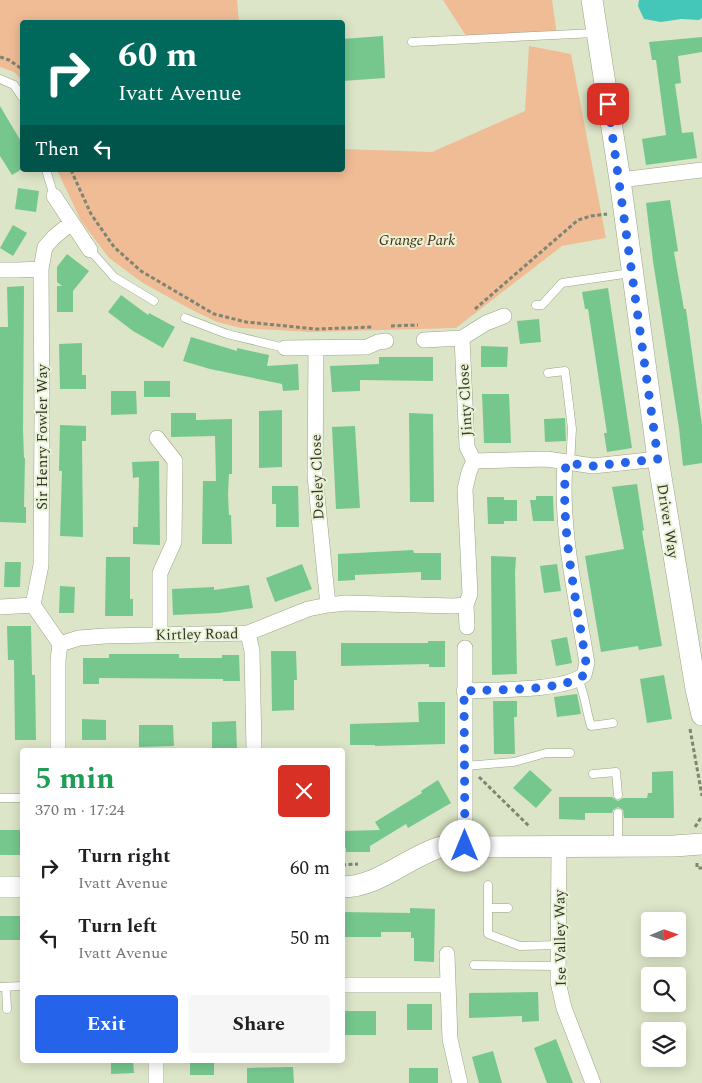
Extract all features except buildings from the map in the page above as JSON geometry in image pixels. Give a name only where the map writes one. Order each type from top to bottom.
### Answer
[{"type":"main road","name":"Driver Way","points":[[592,0],[620,180],[658,459],[694,679],[702,715]]},
{"type":"main road","points":[[345,887],[359,886],[379,878],[426,852],[441,847],[674,846],[699,835]]},
{"type":"main road","points":[[0,887],[20,886]]},
{"type":"street","points":[[620,180],[702,170]]},
{"type":"street","points":[[54,196],[90,250]]},
{"type":"street","name":"Sir Henry Fowler Way","points":[[33,605],[41,566],[41,269],[44,247],[54,236],[71,223]]},
{"type":"street","points":[[0,270],[41,269]]},
{"type":"street","points":[[422,332],[462,338],[486,323],[504,316]]},
{"type":"street","name":"Jinty Close","points":[[462,338],[467,446],[474,461]]},
{"type":"street","points":[[285,348],[367,347],[386,341]]},
{"type":"street","name":"Deeley Close","points":[[316,348],[315,476],[328,604]]},
{"type":"street","points":[[157,438],[175,461],[174,542],[160,573],[160,635]]},
{"type":"street","points":[[467,627],[466,605],[470,594],[465,489],[474,461],[547,459],[593,466],[658,459]]},
{"type":"street","points":[[464,691],[526,688],[568,683],[584,675],[586,663],[566,538],[563,492],[568,463]]},
{"type":"street","name":"Kirtley Road","points":[[60,644],[79,638],[248,633],[308,609],[328,604],[466,605]]},
{"type":"street","points":[[0,607],[33,605],[60,644],[58,660],[58,748]]},
{"type":"street","points":[[248,633],[252,651],[254,748]]},
{"type":"street","points":[[465,648],[465,846]]},
{"type":"street","name":"Ise Valley Way","points":[[559,847],[560,945],[558,982],[564,1008],[593,1083]]},
{"type":"street","points":[[447,954],[450,1039],[460,1083]]},
{"type":"street","points":[[345,985],[447,986]]},
{"type":"street","points":[[156,1063],[156,1083]]},
{"type":"lane","points":[[412,42],[598,33]]},
{"type":"lane","points":[[0,79],[14,85],[20,94]]},
{"type":"lane","points":[[47,172],[54,196]]},
{"type":"lane","points":[[90,250],[114,277],[154,302]]},
{"type":"lane","points":[[536,306],[542,305],[562,283],[632,272]]},
{"type":"lane","points":[[184,318],[227,334],[285,348]]},
{"type":"lane","points":[[548,373],[565,371],[572,429],[568,463]]},
{"type":"lane","points":[[578,679],[584,692],[586,713],[591,726],[612,723]]},
{"type":"lane","points":[[465,766],[514,762],[546,753],[570,753]]},
{"type":"lane","points":[[593,774],[616,772],[618,795]]},
{"type":"lane","points":[[0,798],[20,798]]},
{"type":"lane","points":[[618,813],[618,845]]},
{"type":"lane","points":[[488,885],[488,934],[520,946],[560,945]]},
{"type":"lane","points":[[488,908],[508,908]]},
{"type":"lane","points":[[474,966],[559,966]]},
{"type":"lane","points":[[7,1009],[3,987],[20,986]]},
{"type":"path","points":[[0,57],[10,60],[20,68]]},
{"type":"path","points":[[73,172],[91,214],[114,247],[141,271],[214,314],[246,322],[316,329],[422,332]]},
{"type":"path","points":[[471,313],[578,220],[590,216],[608,214]]},
{"type":"path","points":[[465,766],[483,780],[535,831]]},
{"type":"path","points":[[699,835],[702,816]]},
{"type":"path","points":[[697,868],[702,868]]},
{"type":"green space","points":[[0,0],[237,0],[239,20],[20,20],[20,78],[14,72],[0,67]]},
{"type":"green space","points":[[443,0],[552,0],[557,35],[468,39]]},
{"type":"green space","name":"Grange Park","points":[[529,46],[571,54],[606,238],[562,246],[456,328],[310,332],[241,328],[217,322],[143,283],[109,258],[81,221],[58,172],[345,172],[345,149],[432,152],[525,111]]},
{"type":"water","points":[[639,0],[702,0],[702,18],[699,20],[681,19],[661,22],[644,19],[638,6]]},
{"type":"route","points":[[465,846],[464,691],[526,688],[568,683],[584,675],[586,663],[566,538],[563,492],[566,463],[593,466],[658,459],[608,104]]}]
